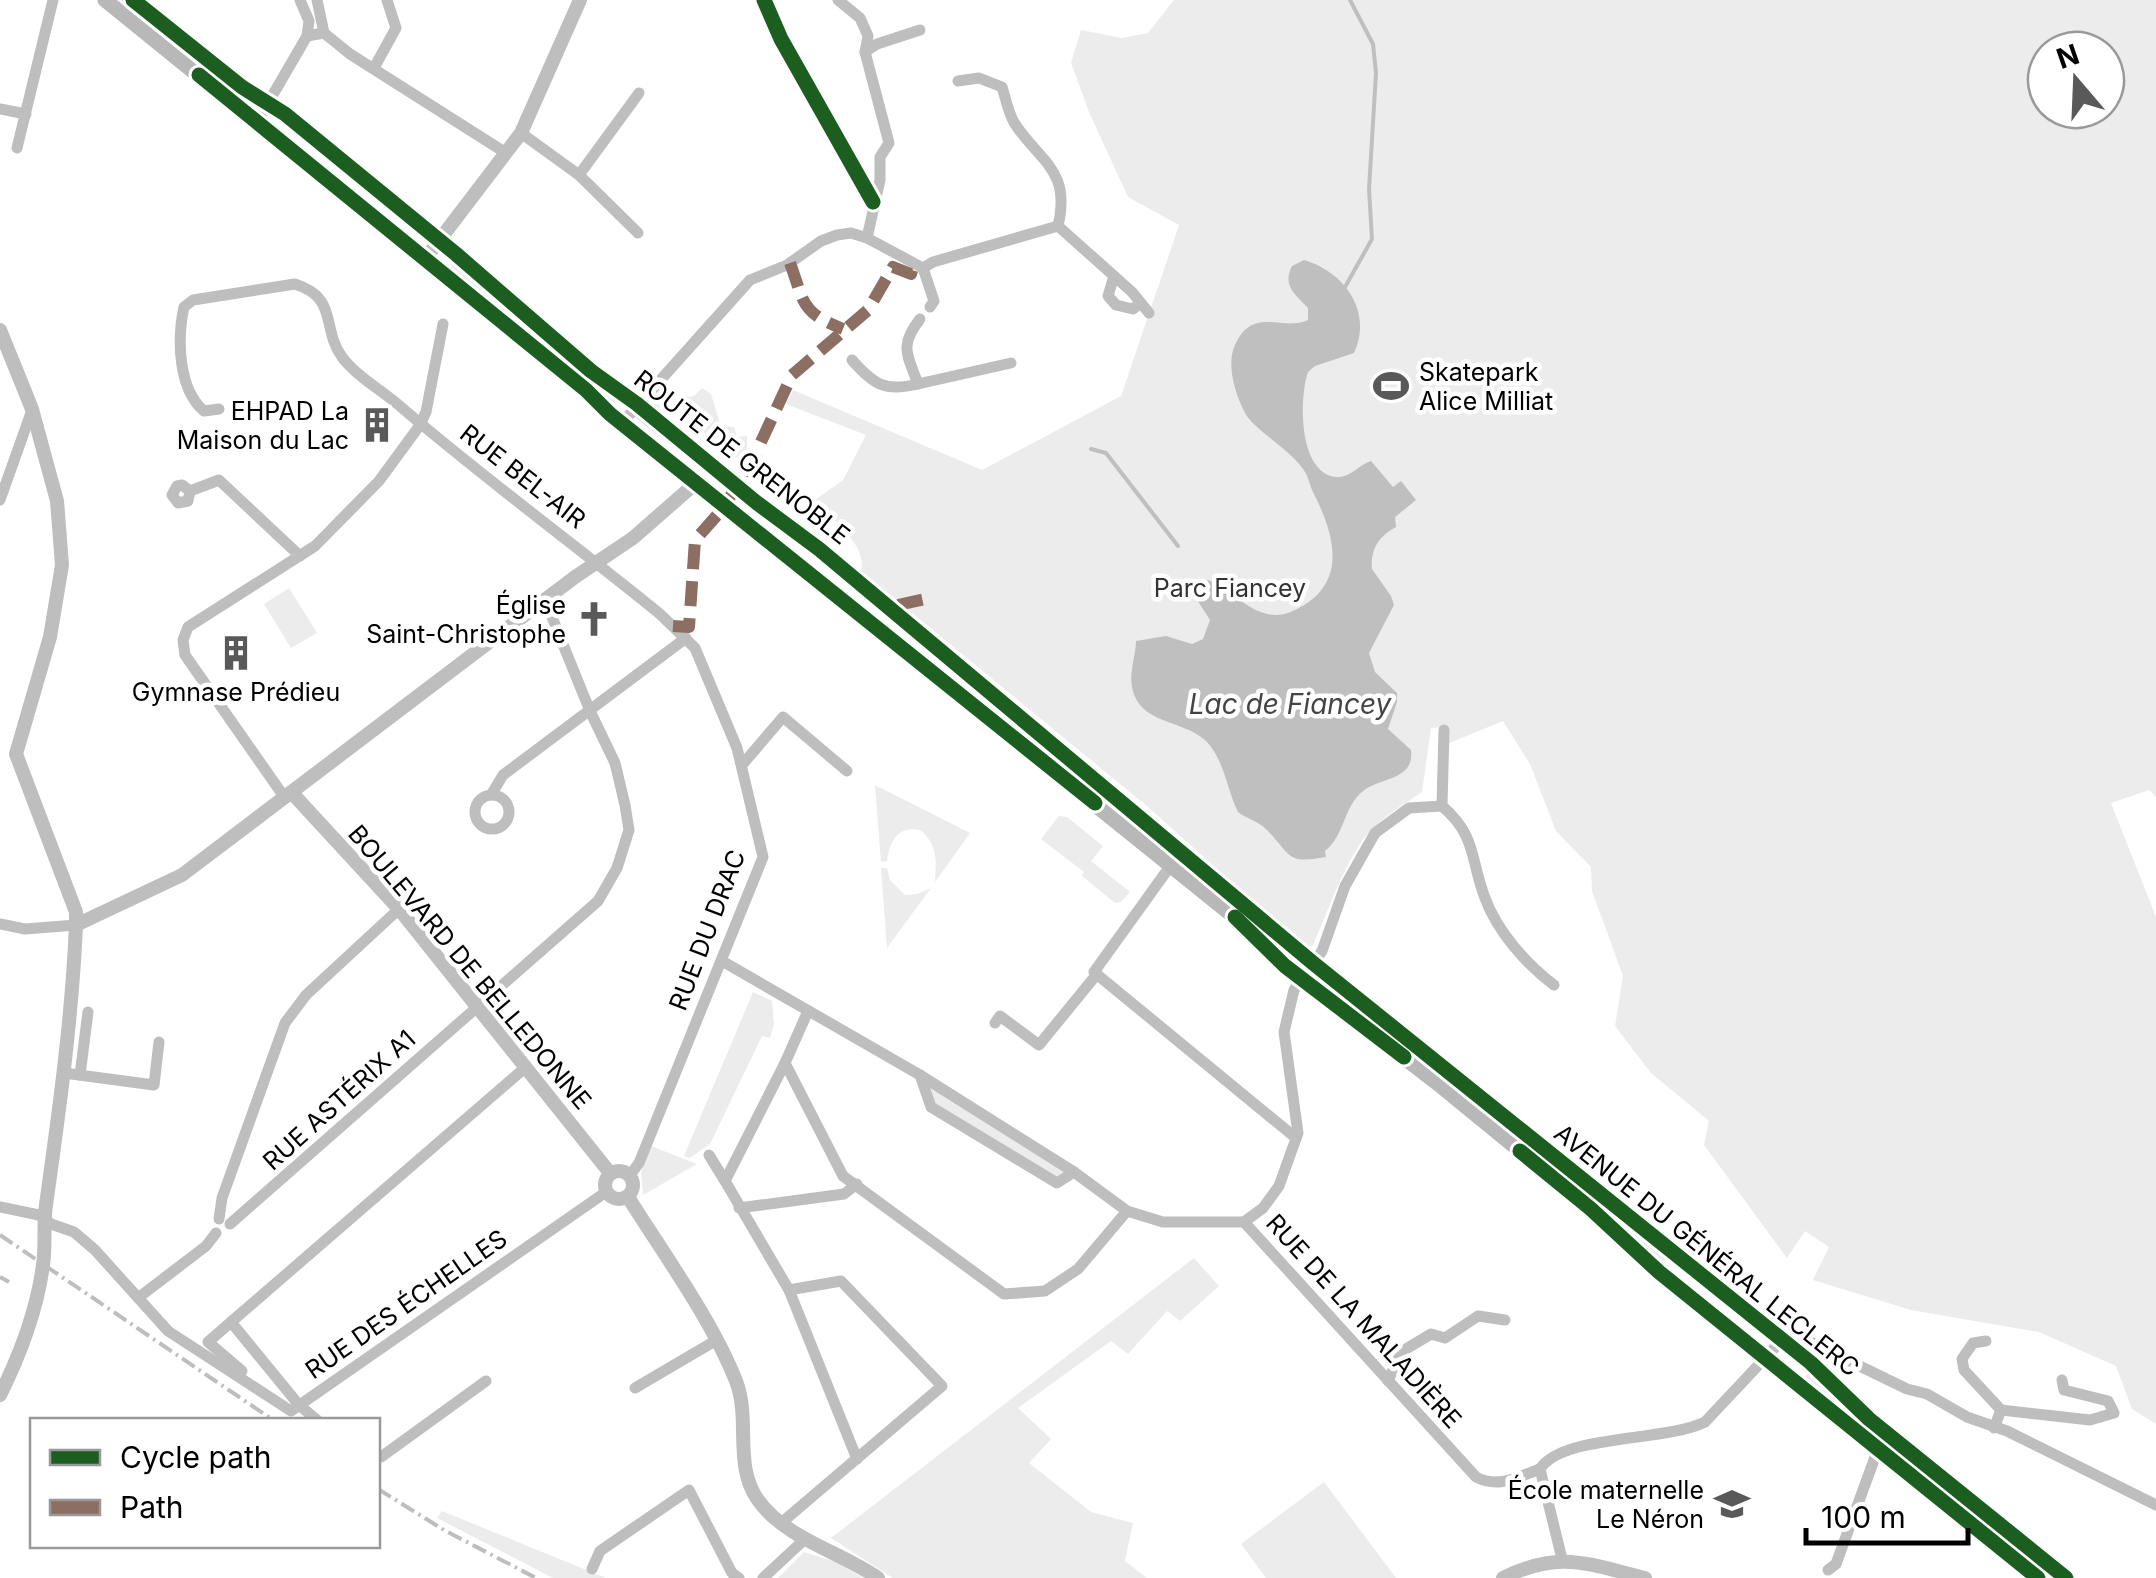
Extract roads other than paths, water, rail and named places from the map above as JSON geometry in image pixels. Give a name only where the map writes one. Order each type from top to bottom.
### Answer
[{"type":"main road","name":"ROUTE DE GRENOBLE","points":[[105,0],[1238,920],[1300,978]]},
{"type":"main road","name":"ROUTE DE GRENOBLE","points":[[132,0],[285,114],[440,240],[591,372],[637,404],[894,610],[1314,963]]},
{"type":"main road","name":"AVENUE DU GÉNÉRAL LECLERC","points":[[1314,963],[1782,1340],[1870,1419],[2066,1578]]},
{"type":"main road","name":"AVENUE DU GÉNÉRAL LECLERC","points":[[1300,978],[1437,1083],[1591,1209],[1659,1272],[2038,1578]]},
{"type":"street","points":[[17,148],[52,0]]},
{"type":"street","points":[[258,122],[306,36],[310,20],[300,0]]},
{"type":"street","points":[[316,0],[324,33],[506,153]]},
{"type":"street","points":[[374,68],[396,28],[387,0]]},
{"type":"street","points":[[425,259],[521,132],[580,0]]},
{"type":"street","points":[[838,0],[860,18],[868,36],[866,48],[889,143],[880,157],[880,180],[867,238]]},
{"type":"street","points":[[866,48],[920,30]]},
{"type":"street","points":[[306,36],[324,33]]},
{"type":"street","points":[[958,81],[979,78],[1002,87],[1012,120],[1050,163],[1062,194],[1058,226]]},
{"type":"street","points":[[580,175],[639,94]]},
{"type":"street","points":[[0,109],[26,114]]},
{"type":"street","points":[[521,132],[580,175],[638,233]]},
{"type":"street","points":[[923,268],[1058,226]]},
{"type":"street","points":[[1058,226],[1132,292],[1144,308],[1116,305],[1108,296],[1114,276]]},
{"type":"street","points":[[622,423],[750,280],[787,265],[836,234],[867,238],[923,268],[934,301],[930,307]]},
{"type":"street","name":"RUE BEL-AIR","points":[[219,409],[204,411],[188,392],[183,364],[184,307],[193,300],[296,284],[319,294],[341,356],[420,425],[598,563]]},
{"type":"street","points":[[918,384],[905,346],[908,334],[920,319]]},
{"type":"street","points":[[289,795],[184,655],[182,640],[188,627],[206,613],[300,556],[353,509],[420,425],[443,324]]},
{"type":"street","points":[[0,330],[32,409],[60,512],[62,565],[50,638],[16,754],[76,912],[72,1074]]},
{"type":"street","points":[[852,360],[868,378],[894,390],[1011,363]]},
{"type":"street","points":[[0,500],[32,409]]},
{"type":"street","points":[[0,924],[24,929],[76,925],[182,875],[545,600],[703,486],[718,470]]},
{"type":"street","points":[[190,490],[219,480],[300,556]]},
{"type":"street","name":"RUE DU DRAC","points":[[598,563],[695,648],[742,765],[763,857],[639,1163],[630,1175]]},
{"type":"street","name":"RUE ASTÉRIX A1","points":[[138,1298],[206,1246],[216,1233],[226,1234],[224,1222],[598,901],[617,868],[630,830],[628,818],[615,763],[545,600]]},
{"type":"street","points":[[491,795],[503,775],[686,638]]},
{"type":"street","points":[[742,765],[783,718],[848,771]]},
{"type":"street","points":[[1444,730],[1442,806],[1462,823],[1485,899],[1500,927],[1537,972],[1554,985]]},
{"type":"street","name":"BOULEVARD DE BELLEDONNE","points":[[289,795],[398,908],[610,1174]]},
{"type":"street","name":"RUE DE LA MALADIÈRE","points":[[1442,806],[1409,808],[1375,833],[1345,886],[1322,951],[1300,978],[1290,999],[1284,1032],[1298,1132],[1279,1186],[1263,1208],[1244,1222],[1476,1477],[1488,1484],[1501,1483],[1540,1469]]},
{"type":"street","points":[[1172,866],[1094,972],[1296,1138]]},
{"type":"street","points":[[224,1222],[222,1198],[285,1023],[306,995],[398,908]]},
{"type":"street","points":[[722,960],[920,1074],[1074,1172],[1127,1211],[1163,1222],[1244,1222]]},
{"type":"street","points":[[994,1023],[1000,1016],[1039,1045],[1097,974]]},
{"type":"street","points":[[725,1182],[808,1011]]},
{"type":"street","points":[[0,1395],[36,1300],[72,1074],[88,1012]]},
{"type":"street","points":[[72,1074],[154,1084],[159,1042]]},
{"type":"street","points":[[785,1064],[844,1176],[1004,1294],[1044,1290],[1078,1269],[1127,1211]]},
{"type":"street","points":[[314,1418],[234,1365],[208,1342],[526,1067]]},
{"type":"street","points":[[920,1074],[931,1107],[1057,1182],[1074,1172]]},
{"type":"street","points":[[709,1155],[789,1290],[857,1459]]},
{"type":"street","points":[[628,1197],[619,1200],[606,1192],[604,1184],[610,1174],[623,1171],[630,1175],[633,1182],[628,1197],[715,1340],[742,1399],[745,1469],[756,1498],[780,1524],[878,1578]]},
{"type":"street","points":[[739,1208],[844,1194],[856,1184]]},
{"type":"street","name":"RUE DES ÉCHELLES","points":[[0,1207],[39,1215],[74,1232],[168,1331],[295,1405],[606,1192]]},
{"type":"street","points":[[780,1524],[942,1386],[842,1281],[789,1290]]},
{"type":"street","points":[[1388,1381],[1401,1352],[1431,1334],[1445,1338],[1478,1316],[1506,1320]]},
{"type":"street","points":[[231,1322],[295,1405]]},
{"type":"street","points":[[1562,1559],[1540,1469],[1547,1458],[1594,1444],[1688,1430],[1705,1422],[1790,1336],[1804,1337],[2156,1505]]},
{"type":"street","points":[[636,1388],[715,1340]]},
{"type":"street","points":[[1986,1342],[1979,1340],[1966,1350],[1962,1359],[1964,1370],[2001,1410],[2090,1420],[2114,1413],[2108,1401],[2064,1390],[2062,1380]]},
{"type":"street","points":[[380,1458],[486,1381]]},
{"type":"street","points":[[1994,1428],[2001,1410]]},
{"type":"street","points":[[1828,1570],[1836,1564],[1878,1449]]},
{"type":"street","points":[[592,1569],[600,1550],[689,1490],[732,1574],[739,1578]]},
{"type":"street","points":[[762,1578],[804,1538]]},
{"type":"street","points":[[1503,1578],[1562,1559],[1645,1578]]},
{"type":"water","name":"Lac de Fiancey","points":[[1304,260],[1343,284],[1352,296],[1360,323],[1354,353],[1308,372],[1303,399],[1304,433],[1314,463],[1324,472],[1341,477],[1371,461],[1393,487],[1401,481],[1416,500],[1395,517],[1396,527],[1374,549],[1372,569],[1394,605],[1369,653],[1375,672],[1397,693],[1388,729],[1411,750],[1411,760],[1402,773],[1369,787],[1356,798],[1337,837],[1325,851],[1326,857],[1304,860],[1291,856],[1263,826],[1238,812],[1212,748],[1197,734],[1143,708],[1131,681],[1136,641],[1166,636],[1192,644],[1203,639],[1210,620],[1192,592],[1208,580],[1248,606],[1275,615],[1304,605],[1327,580],[1332,566],[1330,535],[1307,477],[1297,462],[1248,418],[1232,369],[1235,345],[1250,326],[1308,320],[1308,308],[1291,289],[1288,279],[1292,266]]},
{"type":"waterway","points":[[1345,287],[1372,239],[1369,189],[1376,73],[1373,44],[1350,0]]},
{"type":"waterway","points":[[1091,449],[1106,453],[1178,546]]},
{"type":"tram line","points":[[123,0],[249,100],[299,134],[651,428],[886,612],[1285,948],[1760,1331],[1920,1469],[2056,1578]]},
{"type":"railway","points":[[0,1235],[270,1418]]},
{"type":"railway","points":[[0,1277],[9,1282]]},
{"type":"railway","points":[[380,1490],[444,1530],[536,1578]]},
{"type":"place","name":"Skatepark Alice Milliat","points":[[1391,386]]},
{"type":"place","name":"EHPAD La Maison du Lac","points":[[377,425]]},
{"type":"place","name":"Église Saint-Christophe","points":[[594,619]]},
{"type":"place","name":"Gymnase Prédieu","points":[[236,653]]},
{"type":"place","name":"École maternelle Le Néron","points":[[1732,1504]]},
{"type":"park label","name":"Parc Fiancey","points":[[1230,588]]}]
